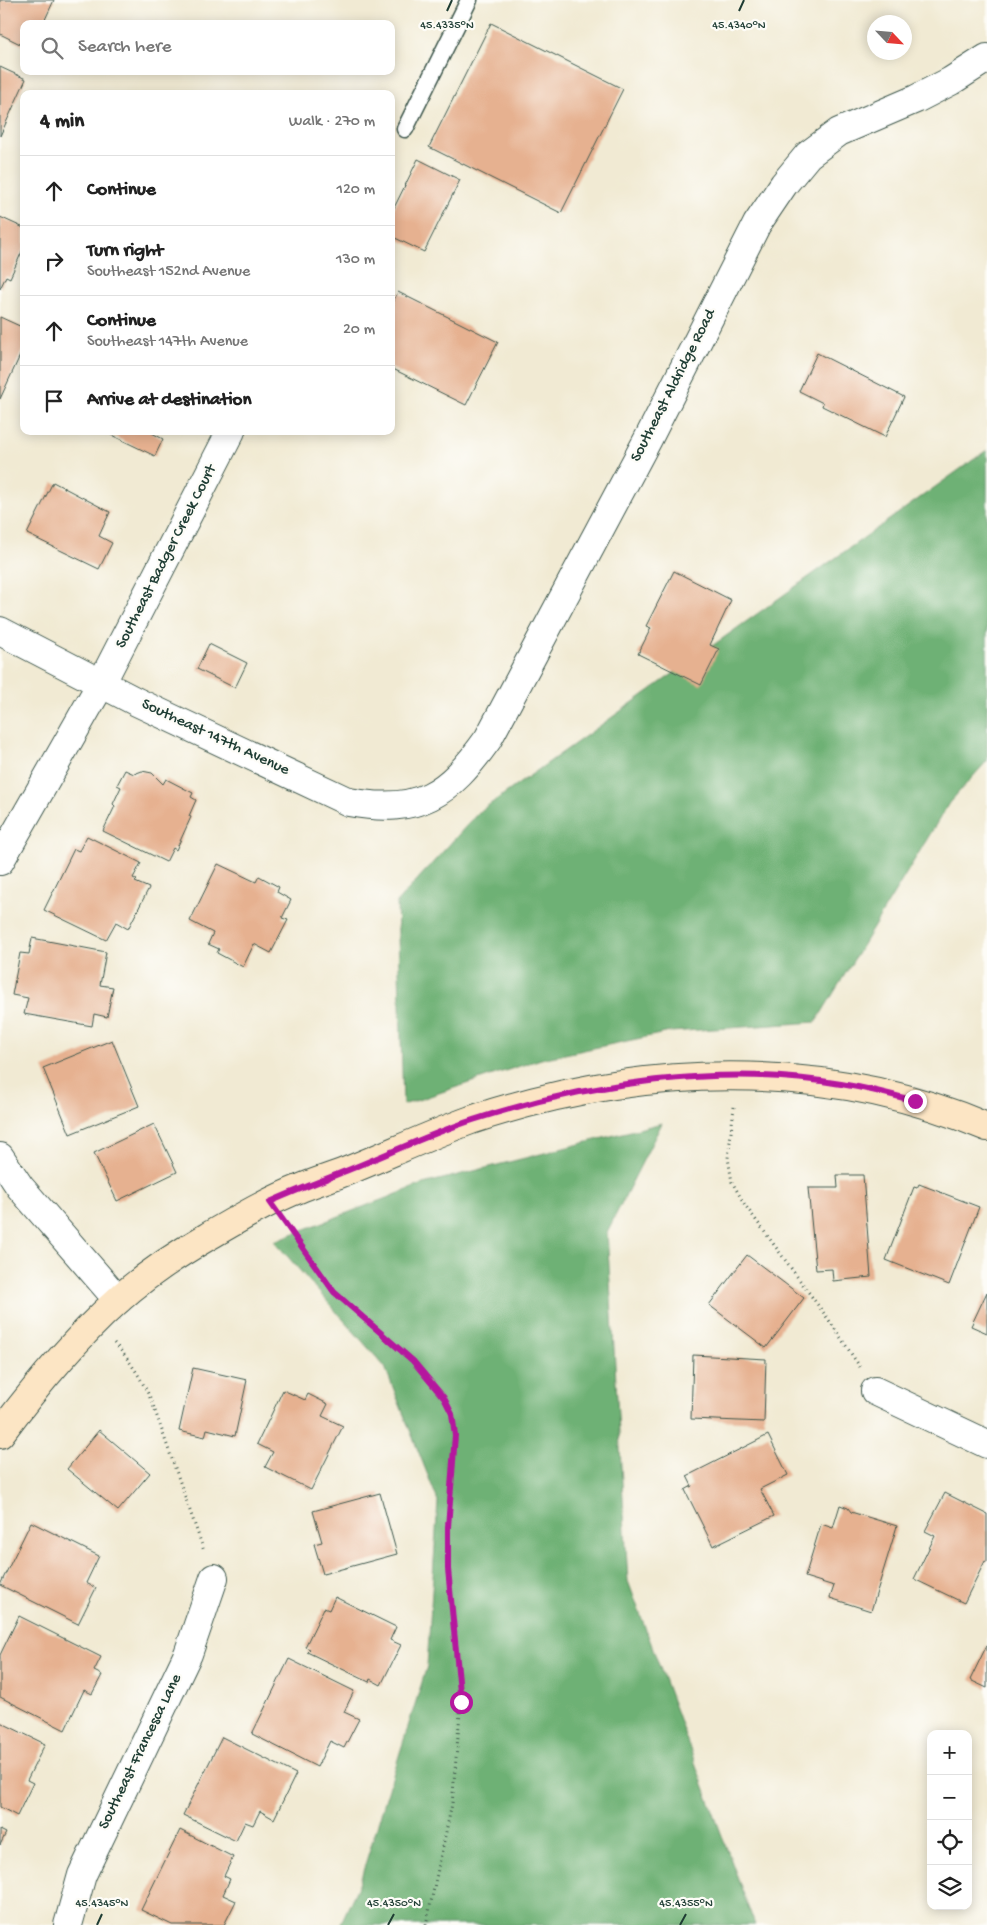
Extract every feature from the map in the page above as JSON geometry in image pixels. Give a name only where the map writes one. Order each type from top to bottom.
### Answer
[{"type":"main road","points":[[0,1434],[56,1363],[96,1322],[118,1300],[176,1255],[270,1202],[472,1120],[567,1094],[646,1082],[740,1076],[796,1078],[840,1083],[915,1101],[987,1127]]},
{"type":"street","name":"Southeast Aldridge Road","points":[[438,793],[468,766],[488,739],[648,439],[757,224],[784,184],[808,154],[839,132],[916,99],[951,81],[987,58]]},
{"type":"street","name":"Southeast Badger Creek Court","points":[[0,862],[102,682],[229,435]]},
{"type":"street","name":"Southeast 147th Avenue","points":[[0,631],[102,682],[137,702],[349,802],[374,806],[395,806],[424,799],[438,793]]},
{"type":"street","points":[[0,1157],[31,1201],[118,1300]]},
{"type":"street","points":[[875,1391],[987,1444]]},
{"type":"street","name":"Southeast Francesca Lane","points":[[68,1925],[82,1874],[188,1654],[214,1578]]},
{"type":"lane","points":[[405,129],[469,0]]},
{"type":"path","points":[[740,1076],[728,1158],[732,1182],[746,1205],[831,1323],[875,1391]]},
{"type":"path","points":[[270,1202],[334,1292],[413,1361],[444,1398],[452,1414],[455,1435],[448,1527],[448,1569],[461,1702],[452,1804],[426,1925]]},
{"type":"path","points":[[96,1322],[129,1361],[152,1402],[214,1578]]},
{"type":"green space","points":[[987,450],[987,761],[949,803],[816,1022],[670,1032],[541,1059],[403,1105],[397,902],[479,812]]},
{"type":"green space","points":[[662,1123],[607,1232],[628,1581],[755,1925],[340,1925],[359,1884],[427,1666],[438,1501],[385,1367],[274,1241],[423,1184]]},
{"type":"building","points":[[0,0],[54,0],[45,20],[20,20],[20,44],[0,34]]},
{"type":"building","points":[[491,23],[623,89],[561,213],[429,147]]},
{"type":"building","points":[[0,67],[26,79],[0,136]]},
{"type":"building","points":[[418,159],[460,180],[424,252],[395,238],[395,206]]},
{"type":"building","points":[[0,217],[20,226],[20,256],[10,278],[6,276],[0,289]]},
{"type":"building","points":[[398,292],[498,342],[466,405],[395,370],[395,298]]},
{"type":"building","points":[[0,317],[20,326],[20,356],[0,399]]},
{"type":"building","points":[[817,353],[904,397],[885,437],[822,406],[823,403],[799,391]]},
{"type":"building","points":[[111,435],[156,435],[163,439],[155,456]]},
{"type":"building","points":[[53,482],[110,512],[99,536],[112,543],[99,569],[27,534]]},
{"type":"building","points":[[674,571],[731,600],[710,645],[719,649],[701,685],[638,654],[651,628],[646,626]]},
{"type":"building","points":[[209,644],[247,663],[235,688],[197,669]]},
{"type":"building","points":[[125,770],[134,774],[142,771],[152,773],[163,784],[166,779],[193,793],[191,797],[196,800],[189,816],[191,817],[176,850],[173,848],[166,862],[103,831],[115,806],[113,804],[121,787],[117,785]]},
{"type":"building","points":[[87,836],[141,863],[133,878],[137,880],[135,882],[149,888],[128,929],[116,922],[106,940],[44,910],[74,849],[79,851]]},
{"type":"building","points":[[218,864],[256,882],[259,876],[279,887],[277,892],[291,900],[282,918],[288,920],[271,953],[254,944],[243,967],[217,953],[219,949],[208,944],[213,933],[190,921]]},
{"type":"building","points":[[32,938],[106,952],[100,985],[113,987],[107,1017],[94,1014],[92,1026],[24,1014],[28,998],[12,995],[20,953],[29,954]]},
{"type":"building","points":[[112,1040],[139,1106],[70,1134],[43,1068]]},
{"type":"building","points":[[154,1124],[177,1172],[117,1201],[94,1153]]},
{"type":"building","points":[[837,1175],[863,1175],[871,1277],[833,1281],[832,1269],[816,1270],[808,1188],[838,1188]]},
{"type":"building","points":[[919,1184],[979,1207],[949,1285],[886,1260],[914,1187],[917,1188]]},
{"type":"building","points":[[747,1255],[804,1298],[766,1348],[709,1305]]},
{"type":"building","points":[[987,1292],[987,1333],[971,1326]]},
{"type":"building","points":[[693,1355],[766,1359],[764,1422],[691,1419]]},
{"type":"building","points":[[193,1368],[247,1380],[235,1436],[207,1429],[205,1437],[179,1431]]},
{"type":"building","points":[[283,1390],[305,1400],[308,1394],[328,1404],[322,1416],[343,1426],[311,1490],[265,1467],[273,1452],[257,1444]]},
{"type":"building","points":[[99,1430],[150,1473],[118,1511],[67,1469]]},
{"type":"building","points":[[768,1435],[788,1475],[760,1489],[774,1516],[713,1546],[685,1490],[692,1486],[687,1476]]},
{"type":"building","points":[[380,1493],[397,1554],[323,1574],[314,1544],[322,1542],[313,1511]]},
{"type":"building","points":[[945,1493],[987,1514],[987,1562],[985,1561],[964,1603],[914,1579],[935,1536],[925,1531]]},
{"type":"building","points":[[840,1505],[848,1508],[851,1512],[897,1526],[871,1611],[830,1598],[834,1586],[805,1577],[821,1524],[833,1528]]},
{"type":"building","points":[[31,1522],[99,1556],[86,1583],[96,1588],[78,1624],[0,1585]]},
{"type":"building","points":[[335,1597],[396,1627],[390,1640],[401,1645],[381,1685],[370,1679],[369,1682],[307,1652],[310,1649],[305,1647],[324,1608],[329,1610]]},
{"type":"building","points":[[19,1616],[101,1657],[94,1671],[102,1675],[92,1694],[84,1690],[65,1730],[0,1697],[0,1655]]},
{"type":"building","points":[[987,1645],[987,1688],[970,1680]]},
{"type":"building","points":[[289,1659],[354,1691],[344,1712],[359,1719],[344,1748],[330,1741],[317,1767],[252,1734]]},
{"type":"building","points":[[0,1722],[45,1744],[27,1780],[33,1783],[17,1816],[0,1807]]},
{"type":"building","points":[[222,1737],[296,1774],[274,1819],[260,1811],[253,1825],[245,1822],[236,1841],[183,1815]]},
{"type":"building","points":[[0,1830],[6,1833],[0,1845]]},
{"type":"building","points":[[180,1830],[233,1857],[224,1876],[230,1879],[223,1895],[236,1901],[224,1925],[172,1925],[141,1910]]},
{"type":"route","points":[[461,1702],[448,1569],[448,1527],[455,1435],[452,1414],[433,1382],[413,1361],[334,1292],[270,1202],[300,1188],[472,1120],[558,1096],[604,1088],[685,1078],[740,1076],[796,1078],[840,1083],[915,1101]]}]
